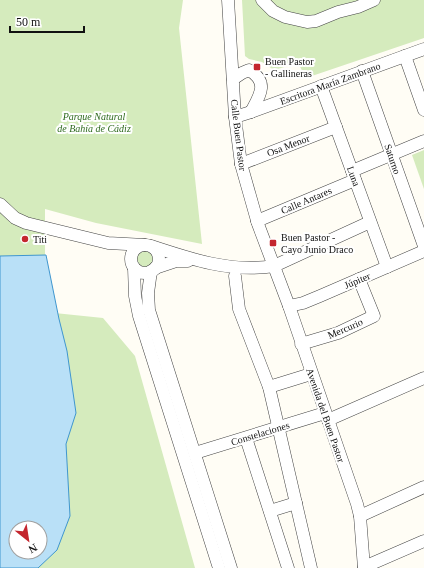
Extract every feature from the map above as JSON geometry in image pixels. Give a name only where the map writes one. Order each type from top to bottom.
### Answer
[{"type":"street","name":"Calle Buen Pastor","points":[[228,0],[235,116],[241,164],[257,221],[274,266]]},
{"type":"street","points":[[262,0],[273,11],[285,17],[307,22],[316,21],[374,0]]},
{"type":"street","name":"Escritora María Zambrano","points":[[235,116],[251,112],[424,49]]},
{"type":"street","points":[[405,56],[424,110]]},
{"type":"street","points":[[233,79],[242,72],[249,70],[258,77],[261,82],[262,90],[251,112]]},
{"type":"street","name":"Saturno","points":[[362,71],[424,246]]},
{"type":"street","name":"Luna","points":[[321,86],[387,267]]},
{"type":"street","name":"Osa Menor","points":[[241,164],[336,127]]},
{"type":"street","name":"Calle Antares","points":[[257,221],[354,176],[391,154],[424,141]]},
{"type":"street","points":[[2,209],[15,218],[26,223],[108,243],[148,246],[195,260],[240,268],[274,266],[370,222]]},
{"type":"street","points":[[108,243],[120,251],[133,266],[142,272],[176,261],[195,260]]},
{"type":"street","points":[[220,568],[139,316],[135,296],[132,255],[137,248],[148,246],[157,252],[158,260],[153,269],[148,294],[149,310],[231,568]]},
{"type":"street","name":"Júpiter","points":[[289,306],[303,303],[424,251]]},
{"type":"street","name":"Avenida del Buen Pastor","points":[[274,266],[360,516],[364,568]]},
{"type":"street","points":[[235,276],[239,309],[269,387],[311,568]]},
{"type":"street","name":"Mercurio","points":[[301,344],[338,333],[374,316],[359,279]]},
{"type":"street","points":[[269,387],[311,374]]},
{"type":"street","name":"Constelaciones","points":[[195,453],[278,428],[327,417],[424,378]]},
{"type":"street","points":[[246,438],[288,568]]},
{"type":"street","points":[[360,516],[424,487]]},
{"type":"street","points":[[270,511],[296,503]]},
{"type":"street","points":[[364,568],[424,541]]},
{"type":"green space","name":"Parque Natural de Bahía de Cádiz","points":[[0,0],[183,0],[179,28],[202,244],[96,223],[45,209],[45,312],[103,318],[135,356],[195,568],[0,568]]},
{"type":"green space","points":[[242,0],[424,0],[424,38],[306,78],[298,63],[274,70],[262,62],[249,59],[245,56]]},
{"type":"green space","points":[[424,150],[424,189],[412,155]]},
{"type":"green space","points":[[145,249],[152,252],[155,259],[152,266],[145,269],[138,266],[135,259],[138,252]]},
{"type":"water","points":[[46,255],[67,351],[76,413],[66,444],[70,516],[57,550],[48,559],[48,520],[8,520],[8,560],[46,560],[38,568],[0,568],[0,256]]},
{"type":"place","name":"Buen Pastor - Gallineras","points":[[257,67]]},
{"type":"place","name":"Titi","points":[[25,239]]},
{"type":"place","name":"Buen Pastor - Cayo Junio Draco","points":[[273,243]]}]
